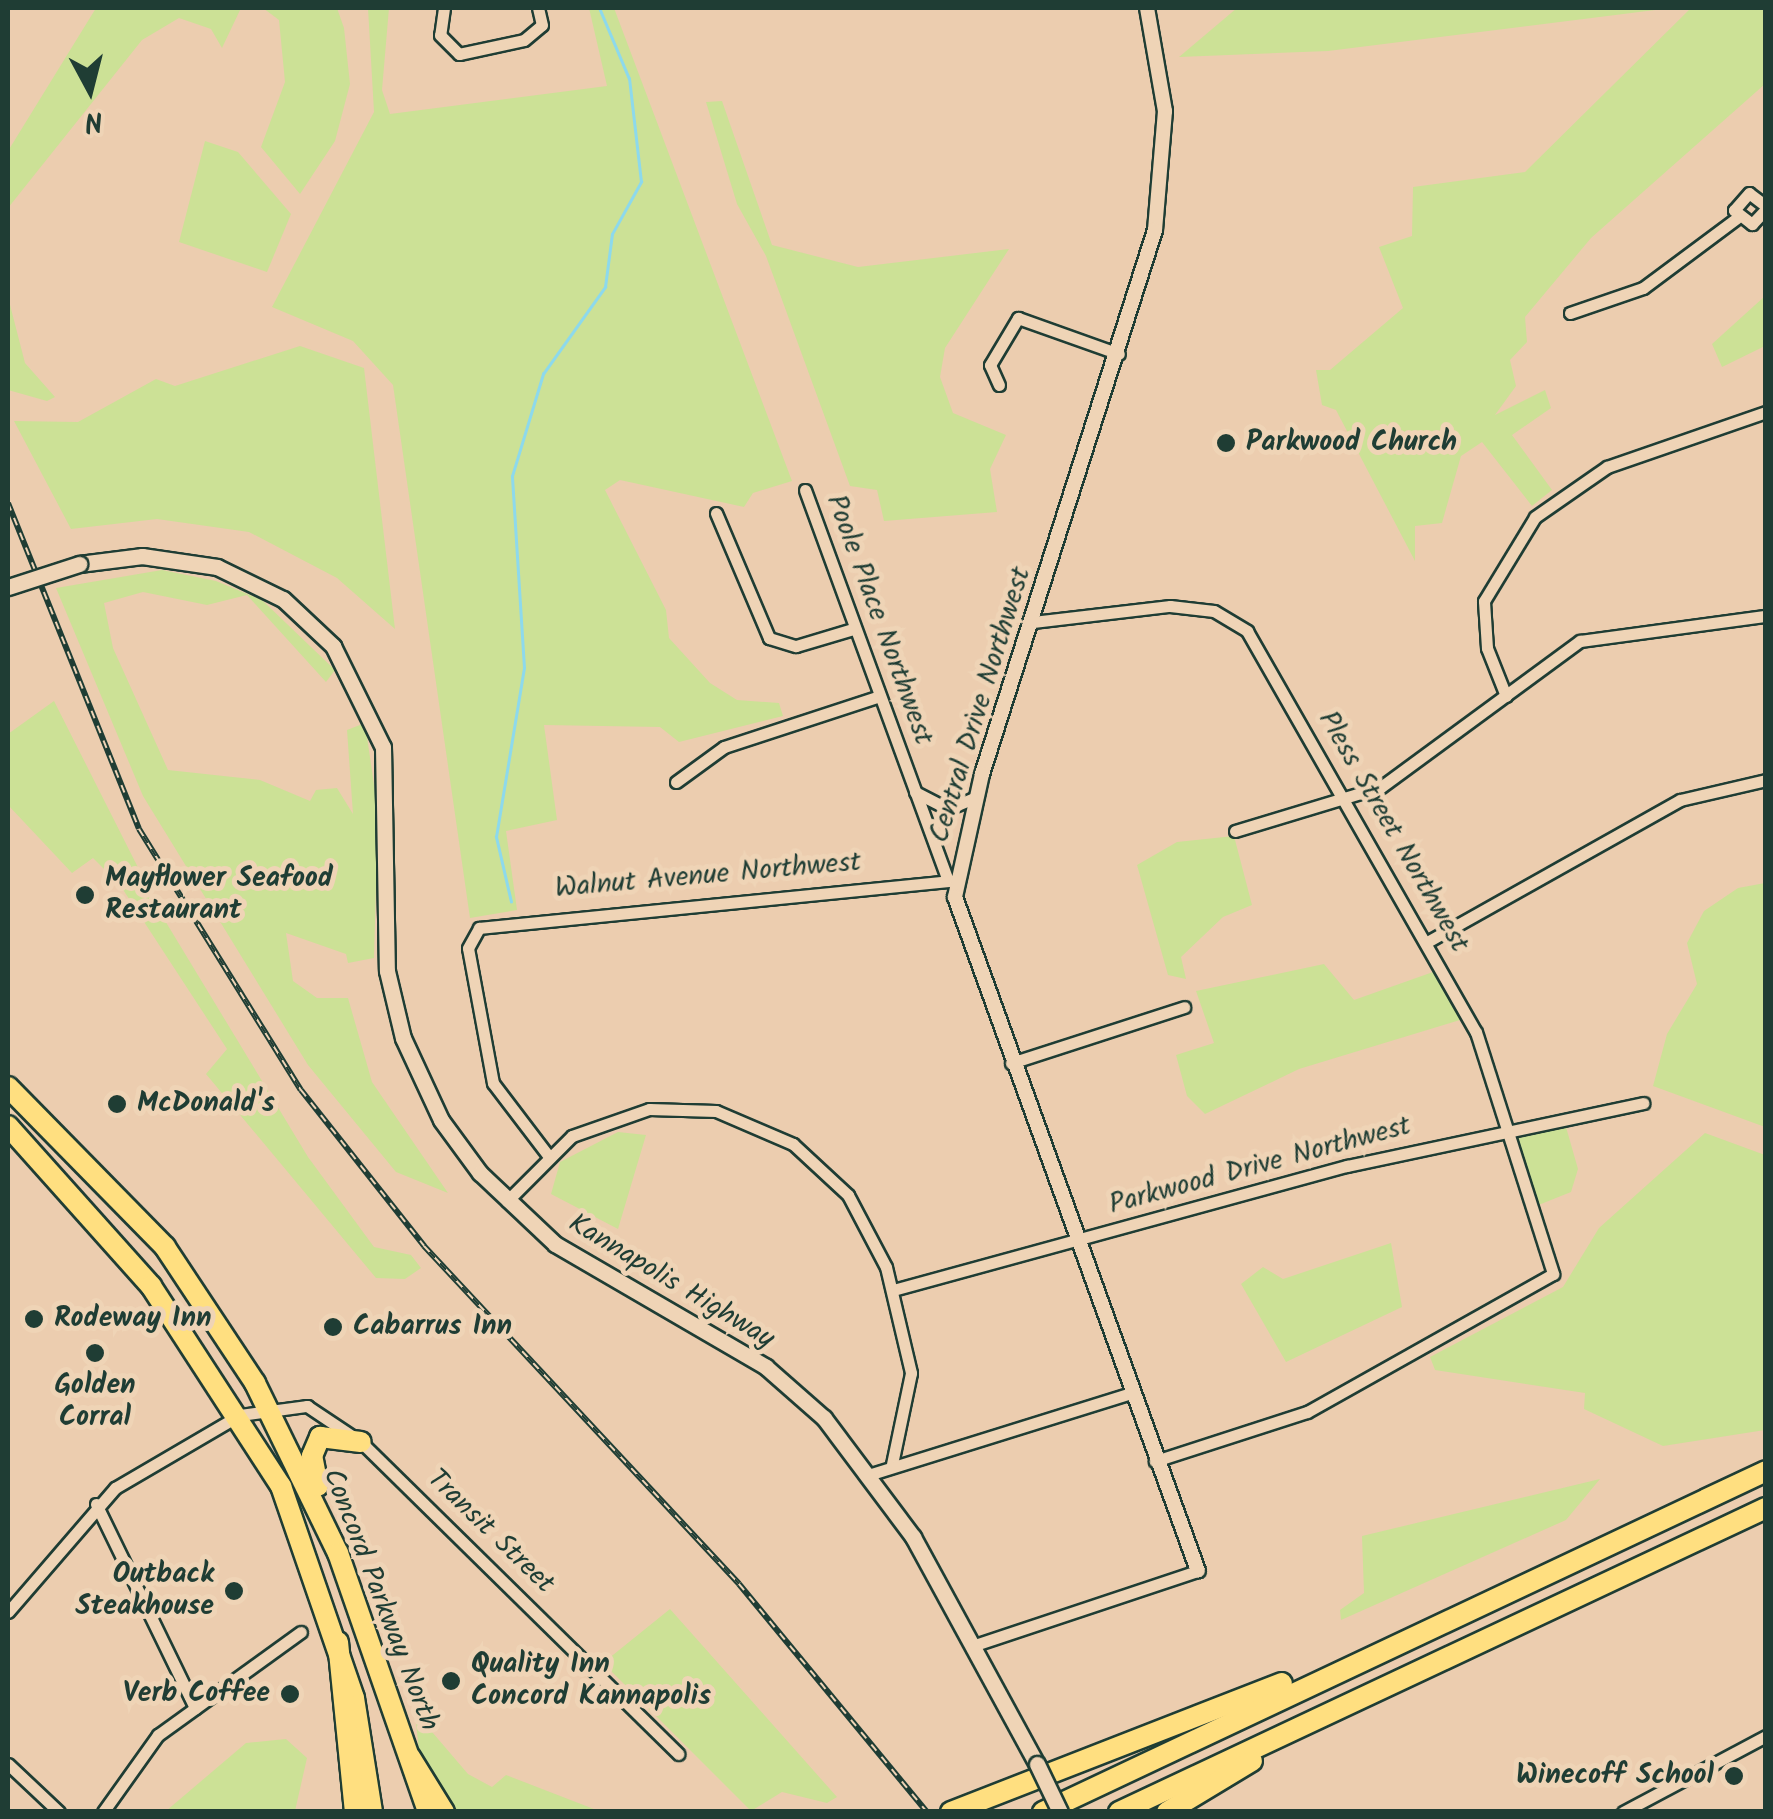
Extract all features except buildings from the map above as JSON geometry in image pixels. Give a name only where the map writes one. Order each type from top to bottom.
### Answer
[{"type":"highway","name":"Concord Parkway North","points":[[8,1087],[165,1248],[268,1406],[326,1522],[428,1812]]},
{"type":"highway","name":"Concord Parkway North","points":[[8,1126],[126,1256],[240,1415],[292,1509],[338,1642],[372,1812]]},
{"type":"highway","points":[[326,1522],[315,1442],[334,1433],[361,1442]]},
{"type":"highway","points":[[1043,1812],[1433,1624],[1766,1471]]},
{"type":"highway","points":[[1119,1812],[1766,1508]]},
{"type":"highway","points":[[951,1812],[1433,1624]]},
{"type":"highway","points":[[338,1642],[355,1812]]},
{"type":"highway","points":[[1167,1812],[1360,1697]]},
{"type":"highway","points":[[410,1757],[444,1812]]},
{"type":"main road","name":"Kannapolis Highway","points":[[8,587],[79,564],[170,557],[243,576],[303,614],[347,664],[388,766],[382,923],[396,1015],[440,1120],[507,1202],[583,1263],[780,1378],[883,1469],[1060,1812]]},
{"type":"street","points":[[444,8],[440,35],[459,54],[524,40],[542,25],[538,8]]},
{"type":"street","name":"Central Drive Northwest","points":[[1147,8],[1166,158],[1119,354],[952,880],[958,915],[1198,1571]]},
{"type":"street","points":[[1570,313],[1643,288],[1737,218],[1741,196],[1765,203],[1752,224],[1737,218]]},
{"type":"street","points":[[999,385],[990,365],[1018,318],[1119,354]]},
{"type":"street","points":[[1506,696],[1487,648],[1484,601],[1535,517],[1596,472],[1766,412]]},
{"type":"street","name":"Poole Place Northwest","points":[[805,490],[853,629],[952,880]]},
{"type":"street","points":[[716,513],[770,638],[796,646],[853,629]]},
{"type":"street","name":"Pless Street Northwest","points":[[1032,622],[1170,606],[1223,615],[1259,649],[1476,1032],[1553,1274],[1307,1412],[1156,1460]]},
{"type":"street","points":[[1234,831],[1346,803],[1426,758],[1506,696],[1596,636],[1691,632],[1766,616]]},
{"type":"street","points":[[676,782],[724,748],[880,696]]},
{"type":"street","points":[[1427,942],[1680,800],[1766,780]]},
{"type":"street","points":[[916,792],[948,809],[976,796]]},
{"type":"street","name":"Walnut Avenue Northwest","points":[[546,1154],[493,1084],[470,938],[488,924],[570,912],[952,880]]},
{"type":"street","points":[[1011,1063],[1184,1006]]},
{"type":"street","name":"Parkwood Drive Northwest","points":[[893,1290],[1504,1129],[1643,1103]]},
{"type":"street","points":[[507,1202],[546,1154],[649,1108],[736,1116],[793,1144],[848,1195],[893,1290],[911,1373],[883,1469]]},
{"type":"street","points":[[883,1469],[1130,1392]]},
{"type":"street","name":"Transit Street","points":[[8,1612],[96,1504],[240,1415],[268,1406],[320,1410],[361,1442],[679,1754]]},
{"type":"street","points":[[96,1504],[194,1708]]},
{"type":"street","points":[[975,1645],[1198,1571]]},
{"type":"street","points":[[103,1812],[132,1761],[194,1708],[300,1632]]},
{"type":"street","points":[[1623,1812],[1766,1736]]},
{"type":"street","points":[[8,1764],[59,1812]]},
{"type":"green space","points":[[96,8],[241,8],[222,48],[211,29],[179,18],[142,40],[8,208],[8,151]]},
{"type":"green space","points":[[263,8],[337,8],[344,28],[350,84],[335,141],[300,194],[261,147],[285,82],[279,20]]},
{"type":"green space","points":[[368,8],[389,8],[382,90],[390,114],[607,86],[589,8],[614,8],[792,481],[753,493],[744,507],[620,480],[605,490],[666,610],[669,638],[710,683],[737,700],[779,703],[783,716],[679,742],[660,727],[544,725],[557,820],[506,831],[517,910],[470,918],[393,385],[353,341],[272,307],[374,112]]},
{"type":"green space","points":[[1237,8],[1671,8],[1328,51],[1179,57]]},
{"type":"green space","points":[[1691,8],[1765,8],[1765,84],[1591,238],[1525,317],[1527,342],[1510,360],[1516,386],[1495,415],[1545,390],[1551,408],[1512,435],[1552,490],[1532,506],[1482,442],[1461,456],[1442,523],[1415,526],[1415,561],[1336,410],[1322,405],[1316,370],[1330,370],[1403,308],[1379,247],[1412,236],[1413,187],[1525,172]]},
{"type":"green space","points":[[722,101],[772,245],[858,267],[1009,249],[945,348],[940,377],[953,413],[1006,435],[990,469],[997,512],[884,521],[877,490],[850,486],[766,256],[737,204],[706,102]]},
{"type":"green space","points":[[205,141],[238,152],[291,214],[267,272],[179,242]]},
{"type":"green space","points":[[1765,296],[1765,346],[1722,367],[1712,344]]},
{"type":"green space","points":[[8,297],[25,363],[55,397],[47,401],[8,390]]},
{"type":"green space","points":[[300,346],[364,368],[395,629],[337,578],[249,532],[157,519],[71,529],[14,421],[78,422],[156,379],[175,386]]},
{"type":"green space","points":[[162,570],[216,581],[262,600],[335,670],[326,682],[247,595],[207,605],[143,592],[104,603],[113,648],[168,770],[260,780],[310,801],[316,790],[337,788],[353,814],[347,730],[365,723],[378,812],[374,958],[348,963],[346,954],[286,933],[293,981],[317,998],[348,998],[372,1082],[448,1193],[396,1172],[308,1065],[143,796],[56,588]]},
{"type":"green space","points":[[54,701],[164,919],[308,1157],[374,1247],[411,1255],[421,1268],[405,1279],[376,1278],[206,1074],[227,1049],[120,885],[93,858],[72,873],[8,805],[8,734]]},
{"type":"green space","points":[[1234,836],[1252,905],[1223,917],[1181,957],[1186,979],[1168,975],[1137,865],[1177,842]]},
{"type":"green space","points":[[1766,883],[1765,1127],[1653,1086],[1667,1034],[1697,984],[1687,943],[1704,911],[1738,888]]},
{"type":"green space","points":[[1324,964],[1354,1000],[1433,972],[1460,1020],[1299,1069],[1205,1114],[1187,1096],[1176,1055],[1214,1043],[1196,991]]},
{"type":"green space","points":[[1566,1127],[1578,1169],[1571,1192],[1536,1206],[1518,1138]]},
{"type":"green space","points":[[618,1132],[646,1135],[618,1229],[551,1194],[560,1162]]},
{"type":"green space","points":[[1705,1133],[1765,1155],[1765,1430],[1663,1446],[1584,1409],[1585,1393],[1435,1370],[1430,1357],[1563,1287],[1599,1228]]},
{"type":"green space","points":[[1391,1243],[1402,1307],[1286,1362],[1241,1284],[1263,1267],[1283,1279]]},
{"type":"green space","points":[[1600,1479],[1566,1520],[1341,1620],[1340,1610],[1364,1593],[1362,1536]]},
{"type":"green space","points":[[670,1609],[837,1797],[827,1803],[782,1792],[751,1811],[603,1663]]},
{"type":"green space","points":[[415,1712],[468,1774],[492,1787],[506,1775],[599,1811],[449,1811],[419,1752]]},
{"type":"green space","points":[[286,1739],[307,1758],[295,1811],[166,1811],[246,1743]]},
{"type":"waterway","points":[[511,902],[496,837],[524,668],[512,476],[543,374],[605,287],[612,234],[641,182],[629,79],[599,8]]},
{"type":"railway","points":[[8,503],[139,829],[301,1090],[424,1246],[739,1584],[927,1812]]},
{"type":"place","name":"Parkwood Church","points":[[1226,443]]},
{"type":"place","name":"Mayflower Seafood Restaurant","points":[[85,895]]},
{"type":"place","name":"McDonald's","points":[[117,1104]]},
{"type":"place","name":"Rodeway Inn","points":[[34,1319]]},
{"type":"place","name":"Cabarrus Inn","points":[[333,1327]]},
{"type":"place","name":"Golden Corral","points":[[95,1353]]},
{"type":"place","name":"Outback Steakhouse","points":[[234,1591]]},
{"type":"place","name":"Quality Inn Concord Kannapolis","points":[[451,1681]]},
{"type":"place","name":"Verb Coffee","points":[[290,1694]]},
{"type":"place","name":"Winecoff School","points":[[1734,1776]]}]
